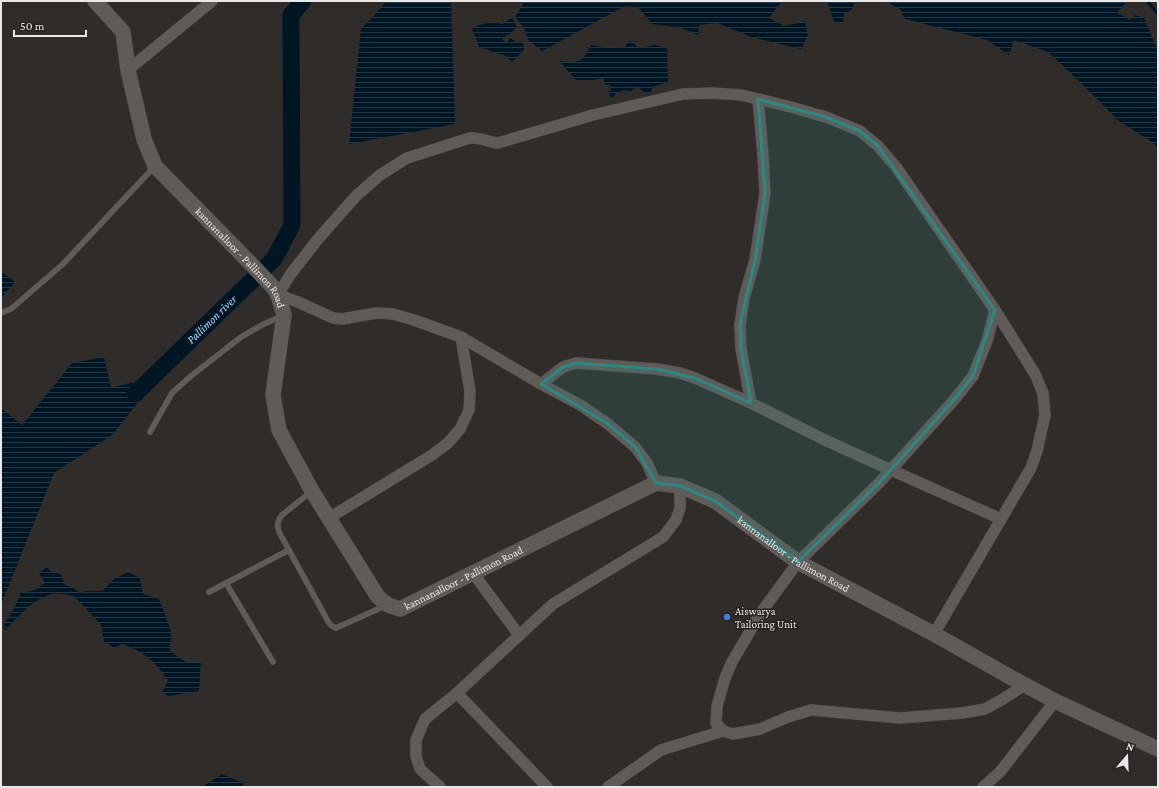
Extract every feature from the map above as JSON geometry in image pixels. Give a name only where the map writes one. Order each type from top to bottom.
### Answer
[{"type":"street","name":"kannanalloor - Pallimon Road","points":[[95,1],[124,32],[128,70],[144,139],[155,166],[252,265],[275,291],[284,315],[274,395],[279,430],[312,491],[378,597],[388,605],[400,609],[656,483],[680,486],[715,501],[798,562],[934,634],[1055,701],[1158,749]]},
{"type":"street","points":[[128,70],[212,1]]},
{"type":"street","points":[[656,483],[647,463],[635,447],[608,424],[582,406],[461,338],[414,320],[393,314],[376,313],[342,319],[333,318],[275,291],[356,196],[380,175],[407,158],[470,138],[477,137],[491,143],[498,143],[593,115],[682,94],[712,93],[740,95],[758,99],[826,117],[860,131],[878,146],[896,167],[995,310],[1036,374],[1042,393],[1045,415],[1037,450],[1031,468],[934,634]]},
{"type":"street","points":[[751,402],[741,349],[740,324],[744,298],[755,260],[765,193],[758,99]]},
{"type":"street","points":[[723,731],[716,723],[717,706],[725,678],[729,667],[760,614],[798,562],[878,484],[954,400],[973,376],[987,341],[995,310]]},
{"type":"street","points":[[329,518],[432,455],[448,442],[460,429],[468,410],[470,391],[461,338]]},
{"type":"street","points":[[541,384],[563,367],[576,363],[650,368],[680,373],[751,402],[827,441],[1001,519]]},
{"type":"street","points":[[440,787],[420,769],[416,756],[416,740],[419,729],[425,719],[457,693],[553,604],[663,537],[676,520],[680,508],[680,486]]},
{"type":"street","points":[[473,573],[519,635]]},
{"type":"street","points":[[608,787],[661,750],[723,731],[734,734],[760,729],[788,717],[811,710],[900,718],[962,713],[985,709],[1025,685]]},
{"type":"street","points":[[457,693],[547,787]]},
{"type":"street","points":[[983,787],[1000,772],[1055,701]]},
{"type":"lane","points":[[1,313],[11,309],[63,264],[155,166]]},
{"type":"lane","points":[[150,432],[172,393],[191,376],[241,338],[262,325],[284,315]]},
{"type":"lane","points":[[312,491],[282,515],[278,520],[277,526],[332,626],[336,628],[388,605]]},
{"type":"lane","points":[[209,592],[289,550]]},
{"type":"lane","points":[[226,583],[272,662]]},
{"type":"highlighted area","points":[[758,99],[826,117],[860,131],[878,146],[995,310],[973,376],[954,400],[878,484],[798,562],[715,501],[680,486],[656,483],[635,447],[608,424],[541,384],[563,367],[576,363],[657,369],[695,378],[751,403],[741,349],[740,324],[755,260],[765,193]]},
{"type":"water","points":[[387,1],[451,1],[455,124],[349,144],[361,29]]},
{"type":"water","points":[[525,1],[782,1],[769,18],[784,26],[805,21],[808,35],[801,49],[751,37],[717,23],[699,25],[698,35],[681,28],[652,24],[638,7],[625,6],[542,51],[528,40],[525,29],[515,17]]},
{"type":"water","points":[[827,1],[856,1],[851,10],[844,13],[843,23],[834,22]]},
{"type":"water","points":[[885,1],[1127,1],[1117,13],[1130,20],[1135,15],[1144,18],[1158,51],[1158,148],[1152,142],[1119,121],[1048,52],[1014,40],[1009,55],[987,40],[905,19],[900,9]]},
{"type":"water","points":[[512,18],[517,27],[510,34],[502,38],[506,44],[510,38],[518,43],[522,41],[524,50],[512,62],[506,56],[479,47],[472,29],[487,23],[502,24]]},
{"type":"water","points":[[629,41],[633,42],[638,48],[655,45],[667,48],[668,82],[652,87],[651,94],[644,92],[638,87],[631,91],[623,90],[616,93],[613,98],[610,96],[608,91],[611,91],[610,85],[605,84],[603,78],[594,80],[576,80],[559,61],[575,62],[579,60],[585,55],[591,45],[624,48]]},
{"type":"water","points":[[1,271],[15,282],[1,298]]},
{"type":"water","points":[[104,357],[111,388],[160,375],[112,435],[54,473],[1,605],[1,408],[22,425],[72,363]]},
{"type":"water","points":[[47,567],[52,572],[61,574],[65,585],[72,587],[80,593],[85,591],[102,591],[114,579],[128,572],[140,578],[143,594],[159,599],[171,631],[170,651],[186,662],[201,662],[199,691],[169,696],[162,692],[168,680],[158,667],[149,658],[123,644],[114,648],[104,641],[101,625],[74,596],[52,594],[45,596],[26,609],[5,631],[4,624],[14,609],[21,593],[35,590],[45,583],[39,573]]},
{"type":"water","points":[[222,774],[243,783],[243,787],[202,787]]},
{"type":"waterway","name":"Pallimon river","points":[[135,394],[274,259],[292,225],[291,15],[303,1]]},
{"type":"waterway","points":[[1147,1],[1158,14]]},
{"type":"place","name":"Aiswarya Tailoring Unit","points":[[727,617]]}]
